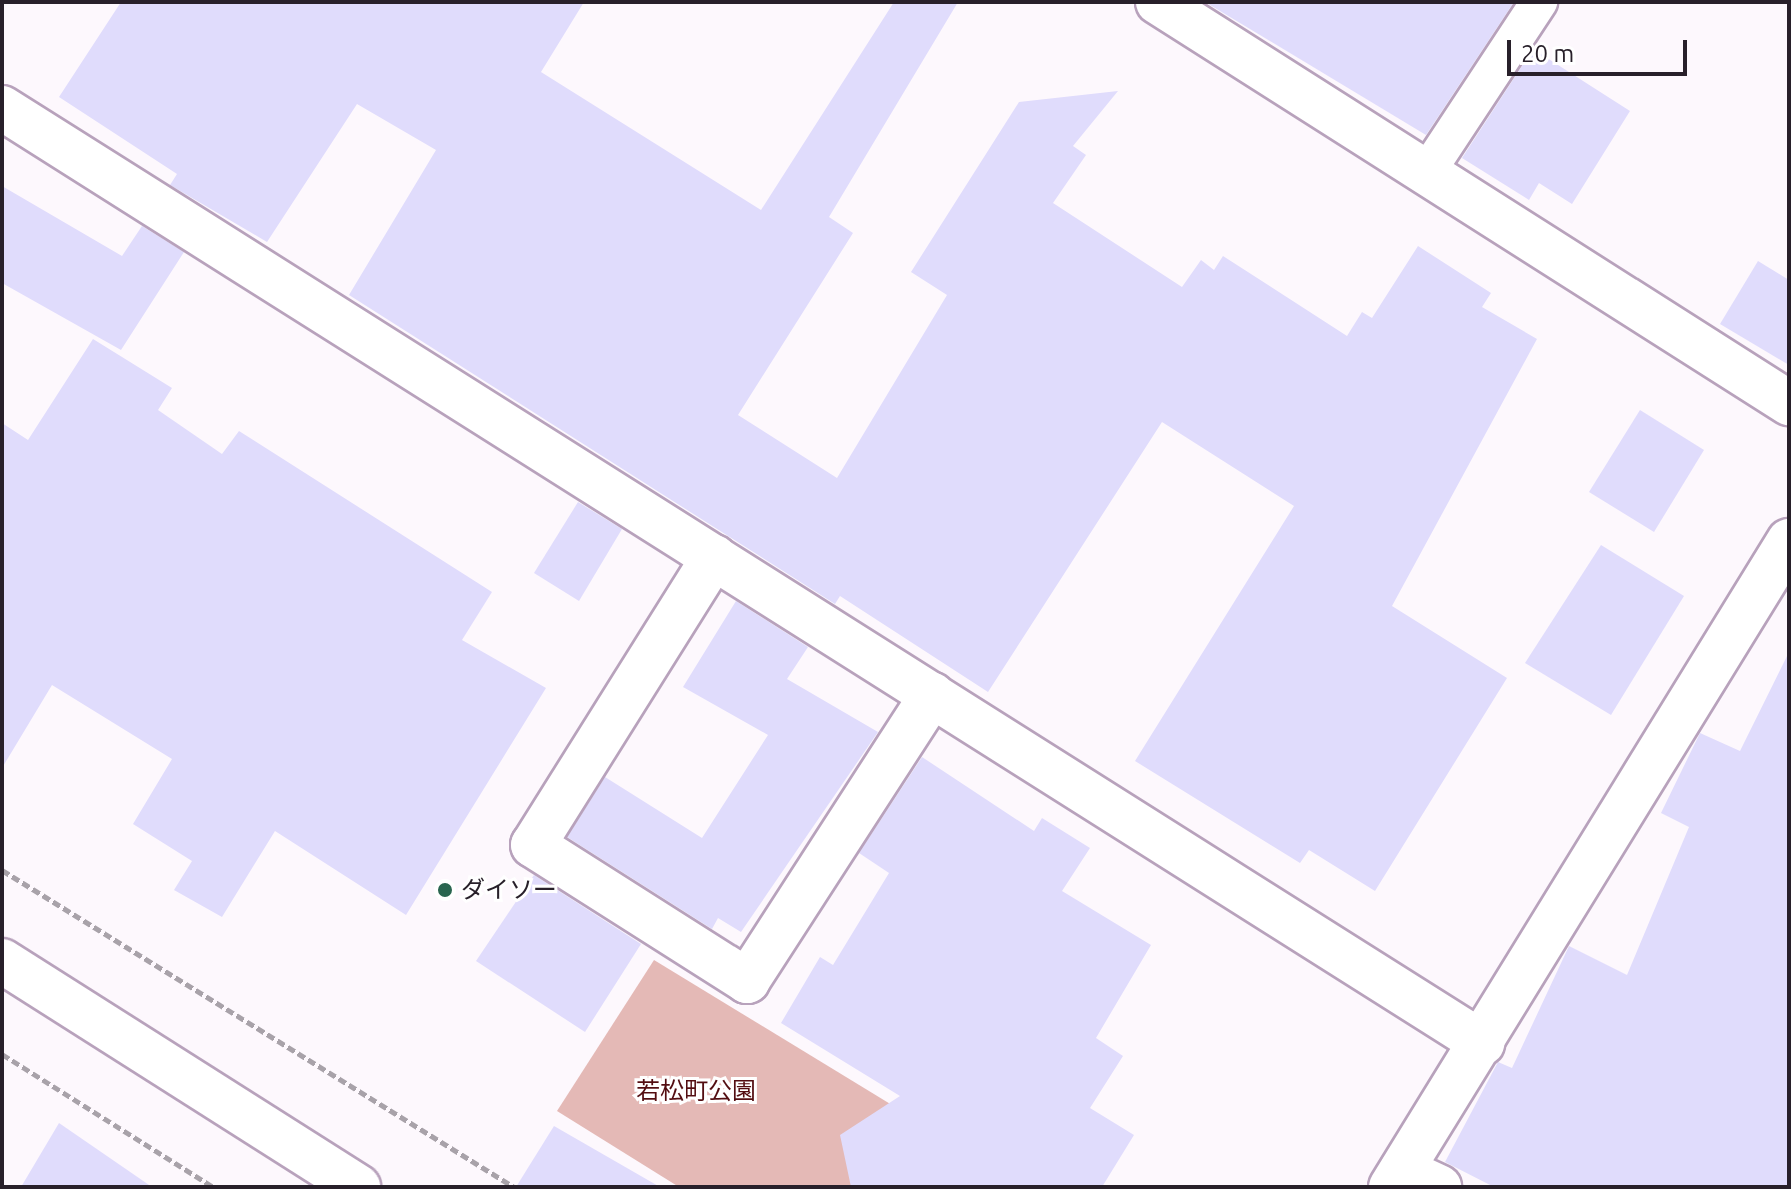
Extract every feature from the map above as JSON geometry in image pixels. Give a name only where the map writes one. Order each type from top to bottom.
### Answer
[{"type":"street","points":[[1158,2],[1789,403]]},
{"type":"street","points":[[2,108],[1482,1043]]},
{"type":"street","points":[[1411,1181],[1482,1043],[1789,541]]},
{"type":"street","points":[[714,557],[533,845],[733,973],[747,981],[932,695]]},
{"type":"street","points":[[2,961],[358,1187]]},
{"type":"lane","points":[[1427,172],[1539,2]]},
{"type":"path","points":[[2,870],[514,1187]]},
{"type":"path","points":[[2,1054],[213,1187]]},
{"type":"green space","name":"若松町公園","points":[[654,960],[910,1116],[863,1187],[679,1187],[557,1111]]},
{"type":"building","points":[[121,2],[584,2],[541,72],[761,210],[894,2],[958,2],[829,217],[853,233],[738,415],[837,478],[947,295],[911,272],[1019,102],[1118,91],[1073,146],[1086,155],[1053,203],[1182,287],[1201,260],[1214,270],[1223,256],[1347,336],[1362,312],[1372,318],[1418,246],[1491,293],[1482,307],[1537,339],[1392,606],[1507,678],[1375,891],[1309,850],[1300,863],[1135,761],[1294,506],[1162,422],[988,692],[840,596],[835,604],[349,295],[436,150],[357,104],[267,242],[170,185],[177,174],[59,97]]},
{"type":"building","points":[[1205,2],[1514,2],[1426,135]]},
{"type":"building","points":[[1533,49],[1630,111],[1572,204],[1539,183],[1529,200],[1462,158]]},
{"type":"building","points":[[2,186],[122,256],[142,226],[184,252],[121,350],[2,283]]},
{"type":"building","points":[[1758,261],[1789,280],[1789,365],[1720,324]]},
{"type":"building","points":[[93,339],[172,388],[158,410],[222,454],[239,431],[492,592],[462,640],[546,688],[406,915],[275,831],[222,917],[174,890],[192,861],[133,824],[172,759],[52,685],[2,768],[2,423],[28,440]]},
{"type":"building","points":[[1640,410],[1704,450],[1654,532],[1589,492]]},
{"type":"building","points":[[578,502],[622,529],[579,601],[534,573]]},
{"type":"building","points":[[1601,545],[1684,596],[1611,715],[1525,663]]},
{"type":"building","points":[[736,601],[808,647],[787,679],[878,732],[741,932],[718,918],[712,929],[567,837],[605,777],[702,838],[768,735],[683,687]]},
{"type":"building","points":[[1789,652],[1789,1187],[1494,1187],[1445,1162],[1498,1062],[1512,1068],[1569,946],[1627,975],[1689,827],[1661,813],[1700,733],[1740,751]]},
{"type":"building","points":[[922,757],[1034,831],[1042,818],[1090,848],[1062,891],[1151,945],[1096,1038],[1123,1056],[1090,1108],[1134,1135],[1102,1187],[851,1187],[840,1135],[900,1096],[781,1023],[820,957],[833,965],[889,873],[859,853]]},
{"type":"building","points":[[534,875],[641,944],[585,1032],[476,961]]},
{"type":"building","points":[[59,1123],[152,1187],[21,1187]]},
{"type":"building","points":[[554,1126],[660,1187],[516,1187]]},
{"type":"place","name":"ダイソー","points":[[445,890]]}]
